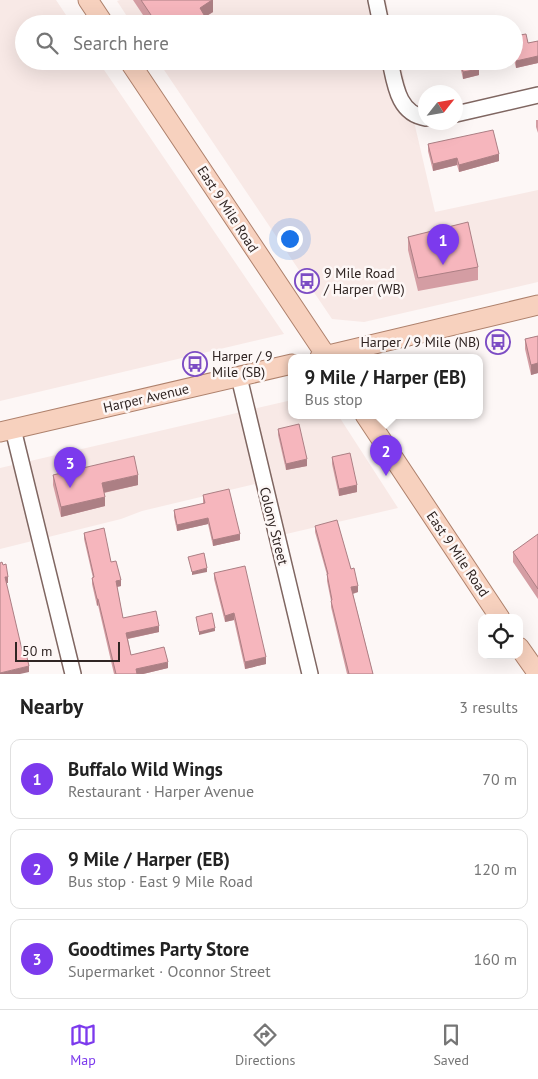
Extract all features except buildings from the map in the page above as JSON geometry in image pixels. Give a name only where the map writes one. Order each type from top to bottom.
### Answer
[{"type":"main road","points":[[88,0],[98,15]]},
{"type":"main road","name":"East 9 Mile Road","points":[[135,70],[322,354]]},
{"type":"main road","points":[[336,354],[538,305]]},
{"type":"main road","name":"Harper Avenue","points":[[6,430],[288,365]]},
{"type":"main road","name":"East 9 Mile Road","points":[[368,419],[497,614]]},
{"type":"main road","points":[[523,652],[538,674]]},
{"type":"street","points":[[376,0],[380,15]]},
{"type":"street","points":[[392,70],[398,96],[410,113],[418,116]]},
{"type":"street","points":[[463,112],[538,95]]},
{"type":"street","name":"Colony Street","points":[[239,377],[310,674]]},
{"type":"street","points":[[6,430],[73,674]]},
{"type":"shaded area","points":[[0,0],[56,0],[66,15],[15,15],[15,70],[104,70],[284,334],[0,401]]},
{"type":"shaded area","points":[[386,0],[389,15],[126,15],[117,1]]},
{"type":"shaded area","points":[[164,70],[402,70],[435,212],[538,190],[538,282],[364,322],[332,319]]},
{"type":"shaded area","points":[[288,401],[288,419],[341,419],[398,508],[269,538],[255,484],[142,511],[121,519],[0,549],[0,468]]},
{"type":"place","name":"Buffalo Wild Wings","points":[[443,265]]},
{"type":"place","name":"9 Mile Road / Harper (WB)","points":[[307,281]]},
{"type":"place","name":"Harper / 9 Mile (NB)","points":[[498,342]]},
{"type":"place","name":"Harper / 9 Mile (SB)","points":[[195,364]]},
{"type":"place","name":"9 Mile / Harper (EB)","points":[[386,476]]},
{"type":"place","name":"Goodtimes Party Store","points":[[70,488]]}]
